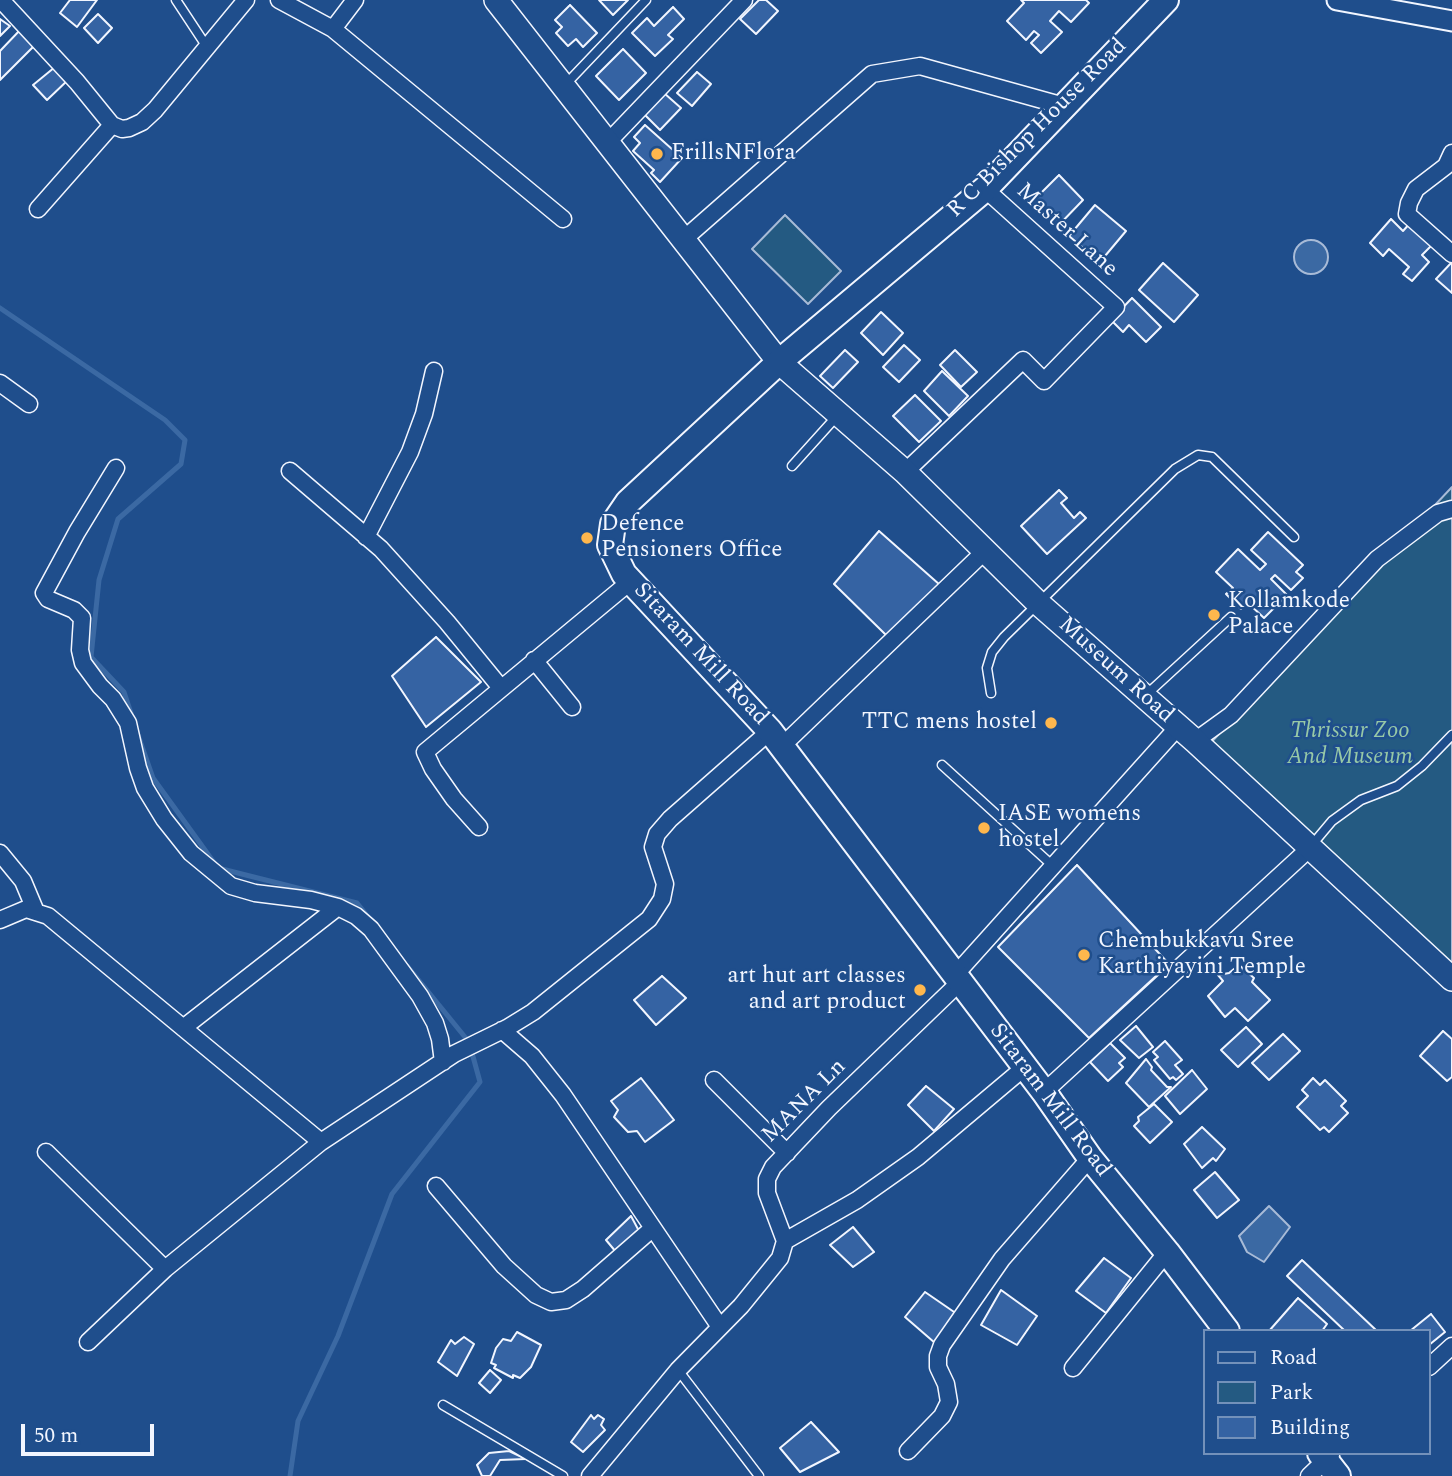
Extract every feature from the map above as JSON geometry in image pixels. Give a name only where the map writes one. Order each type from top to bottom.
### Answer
[{"type":"main road","points":[[496,0],[779,362]]},
{"type":"main road","name":"R C Bishop House Road","points":[[779,362],[985,189],[1166,0]]},
{"type":"main road","name":"Museum Road","points":[[779,362],[905,472],[1038,603],[1186,734],[1452,979]]},
{"type":"main road","name":"Sitaram Mill Road","points":[[779,362],[628,502],[613,524],[610,545],[624,574],[776,739],[1044,1092],[1090,1158],[1225,1329]]},
{"type":"street","points":[[1,0],[77,82],[112,125],[122,129],[142,122],[155,110],[246,0]]},
{"type":"street","points":[[279,0],[333,29],[563,219]]},
{"type":"street","points":[[333,29],[355,0]]},
{"type":"street","points":[[608,142],[744,0]]},
{"type":"street","points":[[1337,0],[1452,21]]},
{"type":"street","points":[[684,239],[872,74],[920,66],[1064,106]]},
{"type":"street","points":[[37,209],[112,125]]},
{"type":"street","points":[[1450,163],[1416,189],[1407,215],[1452,254]]},
{"type":"street","name":"Master Lane","points":[[905,472],[1023,360],[1044,381],[1116,307],[985,189]]},
{"type":"street","points":[[366,537],[410,452],[434,371]]},
{"type":"street","points":[[0,383],[29,404]]},
{"type":"street","points":[[116,468],[45,588],[45,596],[79,613],[82,618],[80,650],[83,663],[122,710],[145,788],[191,853],[231,886],[255,893],[311,900],[338,907],[356,916],[371,929],[420,996],[449,1058]]},
{"type":"street","points":[[290,471],[381,550],[447,622],[500,688]]},
{"type":"street","name":"MANA Ln","points":[[785,1241],[767,1193],[767,1179],[773,1167],[958,978],[1053,866],[1186,734],[1231,715],[1377,559],[1438,513],[1452,509]]},
{"type":"street","points":[[88,1342],[165,1269],[321,1142],[449,1058],[533,1012],[649,919],[662,899],[665,884],[653,847],[657,834],[670,819],[776,739],[984,552]]},
{"type":"street","points":[[479,827],[454,799],[433,769],[425,752],[631,581]]},
{"type":"street","points":[[534,660],[572,707]]},
{"type":"street","points":[[1044,1092],[1310,848]]},
{"type":"street","points":[[0,852],[23,881],[36,912]]},
{"type":"street","points":[[183,1028],[338,907]]},
{"type":"street","points":[[0,920],[26,909],[48,916],[321,1142]]},
{"type":"street","points":[[502,1030],[532,1056],[564,1095],[720,1327]]},
{"type":"street","points":[[590,1476],[678,1370],[762,1281],[780,1258],[785,1241],[857,1200],[908,1164],[1025,1067]]},
{"type":"street","points":[[714,1080],[787,1153]]},
{"type":"street","points":[[46,1152],[165,1269]]},
{"type":"street","points":[[908,1451],[942,1416],[949,1402],[946,1384],[938,1367],[942,1345],[1002,1259],[1090,1158]]},
{"type":"street","points":[[436,1186],[504,1266],[536,1295],[551,1302],[566,1300],[583,1289],[653,1228]]},
{"type":"street","points":[[1073,1368],[1167,1252]]},
{"type":"street","points":[[1431,1365],[1452,1346]]},
{"type":"lane","points":[[176,0],[207,47]]},
{"type":"lane","points":[[564,86],[646,0]]},
{"type":"lane","points":[[792,466],[839,414]]},
{"type":"lane","points":[[990,693],[987,668],[992,652],[1038,603],[1175,469],[1198,455],[1212,457],[1294,537]]},
{"type":"lane","points":[[1145,697],[1231,617]]},
{"type":"lane","points":[[1310,848],[1332,821],[1361,800],[1397,786],[1422,766],[1452,735]]},
{"type":"lane","points":[[942,765],[1053,866]]},
{"type":"lane","points":[[678,1370],[759,1476]]},
{"type":"lane","points":[[443,1405],[563,1476]]},
{"type":"green space","points":[[785,215],[841,271],[808,304],[752,249]]},
{"type":"green space","name":"Thrissur Zoo And Museum","points":[[1452,487],[1452,979],[1204,750]]},
{"type":"shaded area","points":[[1311,240],[1323,245],[1328,257],[1323,269],[1311,274],[1299,269],[1294,257],[1299,245]]},
{"type":"shaded area","points":[[1269,1206],[1290,1227],[1264,1262],[1247,1252],[1239,1236]]},
{"type":"building","points":[[70,0],[97,0],[77,27],[60,13]]},
{"type":"building","points":[[599,0],[628,0],[613,15]]},
{"type":"building","points":[[759,0],[766,0],[778,11],[756,34],[740,19]]},
{"type":"building","points":[[1021,0],[1086,0],[1089,3],[1071,22],[1059,11],[1050,21],[1062,32],[1041,53],[1031,43],[1039,35],[1034,31],[1026,40],[1007,21],[1024,3]]},
{"type":"building","points":[[570,5],[597,33],[583,47],[576,39],[568,46],[556,33],[562,27],[555,20]]},
{"type":"building","points":[[673,7],[684,19],[668,35],[673,39],[655,56],[632,33],[647,18],[654,26]]},
{"type":"building","points":[[98,14],[112,28],[98,43],[84,28]]},
{"type":"building","points":[[0,19],[10,26],[0,36]]},
{"type":"building","points":[[21,29],[36,44],[0,80],[0,51]]},
{"type":"building","points":[[623,49],[646,73],[619,100],[596,76]]},
{"type":"building","points":[[55,67],[69,79],[47,100],[33,85]]},
{"type":"building","points":[[697,72],[711,84],[692,106],[677,93]]},
{"type":"building","points":[[664,93],[681,108],[660,130],[644,114]]},
{"type":"building","name":"FrillsNFlora","points":[[645,125],[682,158],[660,182],[651,173],[654,170],[633,151],[640,143],[634,137]]},
{"type":"building","points":[[1059,175],[1083,200],[1057,227],[1032,202]]},
{"type":"building","points":[[1095,205],[1126,231],[1100,262],[1069,236]]},
{"type":"building","points":[[1391,219],[1403,231],[1411,222],[1434,243],[1422,255],[1429,262],[1412,281],[1403,274],[1409,267],[1389,249],[1383,256],[1370,243]]},
{"type":"building","points":[[1452,262],[1452,293],[1436,279]]},
{"type":"building","points":[[1163,263],[1198,295],[1174,322],[1139,290]]},
{"type":"building","points":[[1132,298],[1161,327],[1146,342],[1129,325],[1123,332],[1111,320]]},
{"type":"building","points":[[881,312],[903,333],[883,355],[861,333]]},
{"type":"building","points":[[904,345],[920,360],[899,382],[883,367]]},
{"type":"building","points":[[845,350],[858,362],[833,388],[820,376]]},
{"type":"building","points":[[955,350],[977,372],[961,387],[940,365]]},
{"type":"building","points":[[942,371],[968,396],[949,416],[924,391]]},
{"type":"building","points":[[915,395],[941,421],[919,442],[893,416]]},
{"type":"building","points":[[1059,490],[1067,498],[1061,503],[1074,518],[1080,512],[1086,518],[1047,554],[1021,526]]},
{"type":"building","points":[[879,531],[940,585],[887,636],[834,584]]},
{"type":"building","points":[[1268,532],[1303,565],[1296,572],[1303,578],[1291,590],[1275,575],[1271,579],[1287,595],[1264,618],[1247,602],[1241,609],[1226,594],[1233,588],[1216,572],[1238,549],[1260,570],[1266,564],[1251,550]]},
{"type":"building","points":[[436,637],[481,682],[426,727],[392,676]]},
{"type":"building","name":"Chembukkavu Sree Karthiyayini Temple","points":[[1077,865],[1169,964],[1089,1038],[998,947]]},
{"type":"building","points":[[1239,965],[1254,978],[1252,982],[1270,1000],[1248,1021],[1235,1008],[1225,1017],[1208,996],[1223,981],[1218,975],[1229,973]]},
{"type":"building","points":[[662,976],[686,998],[656,1025],[634,1000]]},
{"type":"building","points":[[1136,1026],[1153,1047],[1139,1058],[1120,1040]]},
{"type":"building","points":[[1246,1027],[1262,1044],[1238,1067],[1221,1050]]},
{"type":"building","points":[[1443,1031],[1452,1039],[1452,1077],[1447,1081],[1420,1056]]},
{"type":"building","points":[[1283,1034],[1300,1051],[1269,1080],[1252,1063]]},
{"type":"building","points":[[1165,1041],[1182,1060],[1175,1065],[1183,1074],[1176,1080],[1173,1077],[1170,1079],[1154,1060],[1158,1057],[1153,1052]]},
{"type":"building","points":[[1110,1043],[1125,1058],[1119,1063],[1123,1067],[1108,1081],[1090,1062]]},
{"type":"building","points":[[1146,1059],[1152,1067],[1151,1070],[1167,1087],[1171,1087],[1149,1107],[1126,1083]]},
{"type":"building","points":[[1192,1070],[1207,1089],[1180,1114],[1165,1096]]},
{"type":"building","points":[[641,1078],[674,1120],[645,1142],[637,1131],[628,1132],[614,1117],[618,1110],[611,1101]]},
{"type":"building","points":[[1313,1078],[1320,1085],[1325,1080],[1346,1101],[1341,1106],[1348,1113],[1329,1132],[1324,1127],[1320,1130],[1297,1107],[1308,1096],[1302,1090]]},
{"type":"building","points":[[926,1086],[954,1109],[934,1131],[908,1105]]},
{"type":"building","points":[[1154,1104],[1172,1122],[1150,1143],[1134,1126],[1139,1121],[1138,1117]]},
{"type":"building","points":[[1202,1127],[1225,1149],[1216,1161],[1213,1158],[1202,1168],[1184,1144]]},
{"type":"building","points":[[1215,1172],[1239,1200],[1217,1218],[1194,1190]]},
{"type":"building","points":[[631,1216],[639,1231],[616,1252],[606,1240]]},
{"type":"building","points":[[853,1227],[874,1252],[853,1267],[830,1245]]},
{"type":"building","points":[[1104,1258],[1131,1278],[1106,1313],[1076,1291]]},
{"type":"building","points":[[1302,1260],[1375,1329],[1343,1329],[1287,1276]]},
{"type":"building","points":[[1001,1290],[1037,1316],[1017,1345],[981,1325]]},
{"type":"building","points":[[925,1292],[957,1314],[935,1343],[905,1317]]},
{"type":"building","points":[[1298,1298],[1327,1324],[1323,1329],[1271,1329]]},
{"type":"building","points":[[1431,1314],[1445,1332],[1431,1343],[1431,1329],[1412,1329]]},
{"type":"building","points":[[517,1332],[541,1345],[531,1367],[520,1378],[513,1375],[513,1378],[494,1368],[496,1365],[491,1363],[496,1348],[503,1339],[511,1341]]},
{"type":"building","points":[[464,1337],[474,1344],[457,1376],[438,1362],[451,1340],[455,1344]]},
{"type":"building","points":[[490,1370],[501,1380],[490,1393],[479,1383]]},
{"type":"building","points":[[591,1415],[594,1419],[598,1415],[604,1419],[601,1425],[605,1430],[583,1452],[571,1442]]},
{"type":"building","points":[[811,1422],[839,1452],[800,1472],[780,1448]]},
{"type":"building","points":[[509,1451],[526,1459],[500,1460],[490,1476],[482,1476],[477,1465],[489,1453]]},
{"type":"waterway","points":[[0,308],[165,420],[185,440],[181,464],[118,519],[99,580],[91,657],[124,692],[133,719]]},
{"type":"waterway","points":[[137,732],[153,778],[218,868],[357,903],[369,918]]},
{"type":"waterway","points":[[290,1476],[298,1421],[338,1336],[392,1194],[480,1082],[469,1042],[408,967]]},
{"type":"place","name":"FrillsNFlora","points":[[657,154]]},
{"type":"place","name":"Defence Pensioners Office","points":[[587,538]]},
{"type":"place","name":"Kollamkode Palace","points":[[1214,615]]},
{"type":"place","name":"TTC mens hostel","points":[[1051,723]]},
{"type":"place","name":"IASE womens hostel","points":[[984,828]]},
{"type":"place","name":"Chembukkavu Sree Karthiyayini Temple","points":[[1084,955]]},
{"type":"place","name":"art hut art classes and art product","points":[[920,990]]}]
